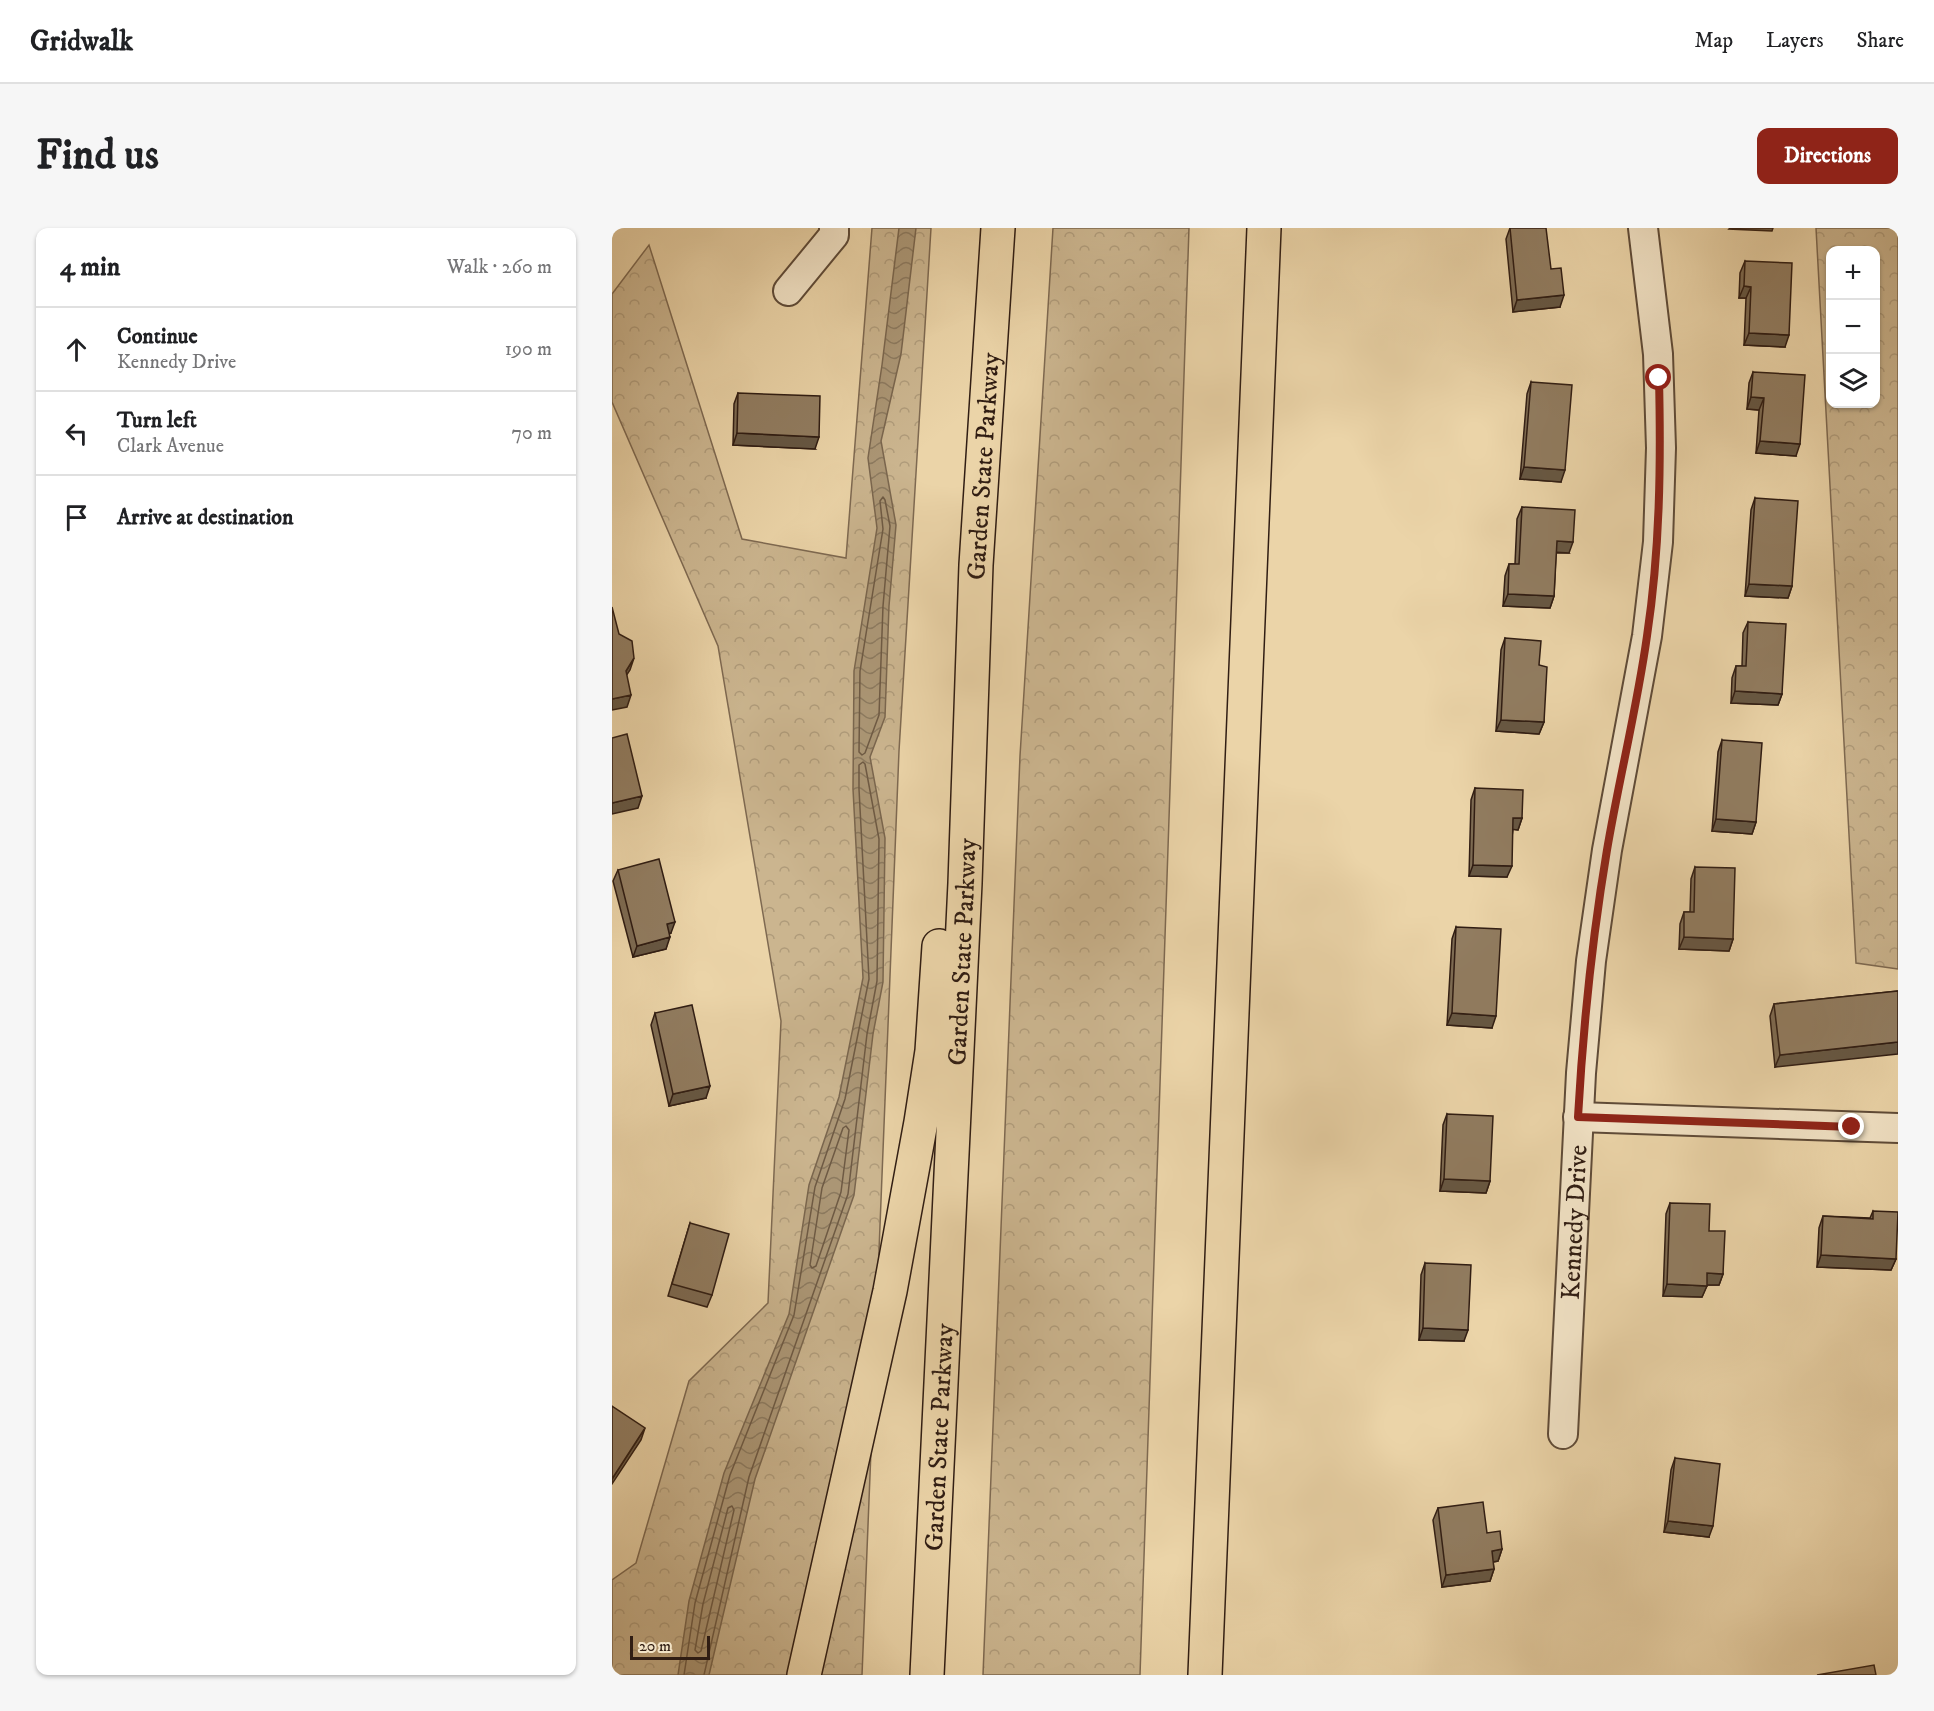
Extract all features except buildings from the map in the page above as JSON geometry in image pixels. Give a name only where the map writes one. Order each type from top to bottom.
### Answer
[{"type":"highway","name":"Garden State Parkway","points":[[927,1675],[965,895],[976,565],[998,228]]},
{"type":"highway","points":[[1206,1675],[1264,228]]},
{"type":"highway","points":[[804,1675],[872,1379],[921,1122],[932,1051],[943,885],[976,565]]},
{"type":"street","points":[[788,291],[834,235],[834,228]]},
{"type":"street","name":"Kennedy Drive","points":[[1563,1434],[1578,1117],[1592,950],[1607,850],[1647,636],[1658,542],[1661,448],[1658,354],[1643,228]]},
{"type":"street","points":[[1578,1117],[1898,1128]]},
{"type":"green space","points":[[872,228],[931,228],[899,751],[862,1675],[612,1675],[612,1580],[636,1563],[689,1381],[768,1303],[781,1021],[718,646],[612,402],[612,294],[649,245],[742,539],[846,558]]},
{"type":"green space","points":[[1053,228],[1189,228],[1140,1675],[983,1675],[1020,756]]},
{"type":"green space","points":[[1816,228],[1898,228],[1898,969],[1856,963]]},
{"type":"water","points":[[899,228],[916,228],[901,354],[881,441],[896,525],[889,606],[885,717],[870,757],[885,838],[883,982],[873,1034],[854,1195],[755,1479],[709,1675],[678,1675],[689,1601],[724,1473],[789,1314],[809,1185],[839,1097],[863,978],[853,789],[854,671],[877,528],[868,458]]},
{"type":"route","points":[[1659,378],[1661,448],[1658,542],[1647,636],[1607,850],[1591,961],[1578,1117],[1852,1127]]}]
